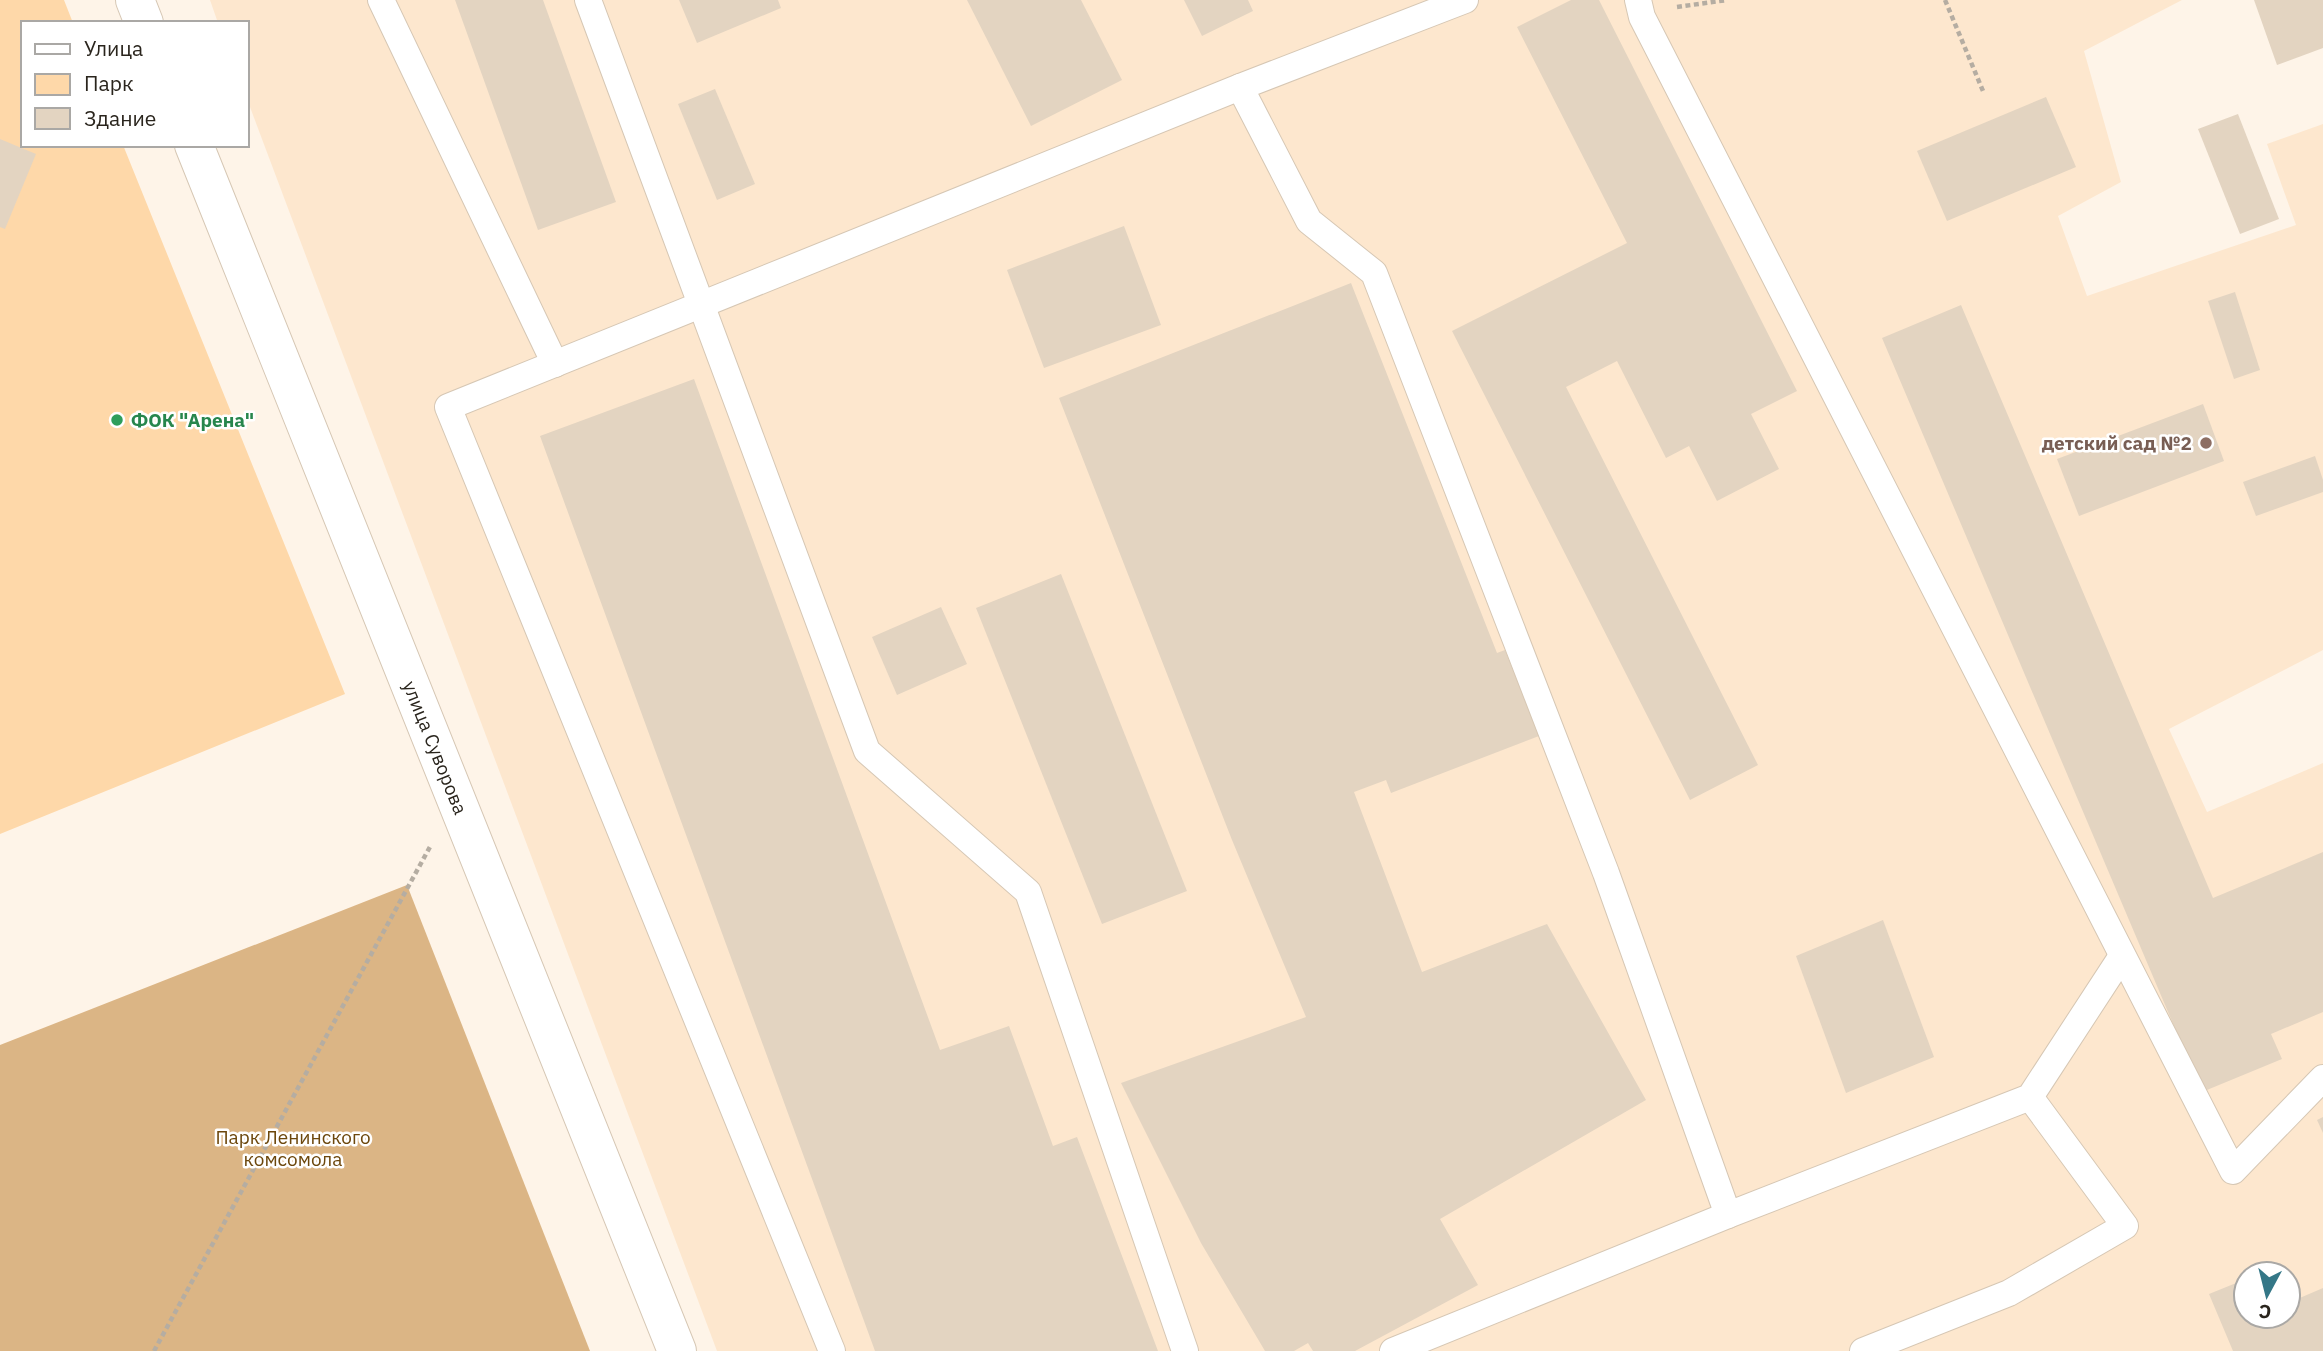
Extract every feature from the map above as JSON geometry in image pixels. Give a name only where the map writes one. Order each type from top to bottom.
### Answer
[{"type":"street","points":[[135,0],[144,21]]},
{"type":"street","name":"улица Суворова","points":[[195,147],[677,1351]]},
{"type":"lane","points":[[381,0],[555,364]]},
{"type":"lane","points":[[588,0],[867,751],[1028,892],[1185,1351]]},
{"type":"lane","points":[[832,1351],[449,407],[1240,87],[1465,0]]},
{"type":"lane","points":[[1639,0],[1642,17],[2233,1171],[2323,1078]]},
{"type":"lane","points":[[1240,87],[1309,221],[1374,273],[1606,873],[1728,1216]]},
{"type":"lane","points":[[1392,1351],[2031,1097],[2122,956]]},
{"type":"lane","points":[[1863,1351],[2009,1293],[2125,1226],[2031,1097]]},
{"type":"path","points":[[1667,8],[1727,0]]},
{"type":"path","points":[[1945,0],[1983,91]]},
{"type":"path","points":[[154,1351],[407,885],[456,801]]},
{"type":"shaded area","points":[[210,0],[2182,0],[2084,51],[2121,182],[2058,216],[2087,296],[2296,225],[2267,144],[2323,124],[2323,650],[2169,729],[2207,812],[2323,763],[2323,1351],[717,1351],[248,102],[248,21],[217,21]]},
{"type":"green space","name":"ФОК \"Арена\"","points":[[0,0],[64,0],[72,21],[21,21],[21,147],[124,147],[345,694],[0,834]]},
{"type":"green space","name":"Парк Ленинского комсомола","points":[[407,885],[590,1351],[0,1351],[0,1045]]},
{"type":"building","points":[[455,0],[543,0],[616,202],[538,230]]},
{"type":"building","points":[[679,0],[778,0],[781,8],[697,43]]},
{"type":"building","points":[[967,0],[1081,0],[1122,80],[1031,126]]},
{"type":"building","points":[[1184,0],[1248,0],[1253,11],[1202,36]]},
{"type":"building","points":[[1571,0],[1599,0],[1797,391],[1751,414],[1779,469],[1717,501],[1689,446],[1666,458],[1617,361],[1566,387],[1758,765],[1690,800],[1452,331],[1627,243],[1517,27]]},
{"type":"building","points":[[2254,0],[2323,0],[2323,48],[2277,65]]},
{"type":"building","points":[[715,89],[755,184],[717,200],[678,104]]},
{"type":"building","points":[[2046,97],[2076,167],[1947,221],[1917,151]]},
{"type":"building","points":[[2238,114],[2279,219],[2240,234],[2198,129]]},
{"type":"building","points":[[0,139],[36,154],[5,229],[0,227]]},
{"type":"building","points":[[1124,226],[1161,325],[1044,368],[1007,270]]},
{"type":"building","points":[[1351,283],[1497,653],[1505,650],[1539,736],[1391,793],[1386,780],[1354,792],[1422,972],[1547,924],[1646,1100],[1440,1219],[1478,1285],[1355,1351],[1313,1351],[1308,1343],[1294,1351],[1265,1351],[1201,1243],[1121,1083],[1306,1017],[1232,840],[1059,398]]},
{"type":"building","points":[[2235,292],[2260,370],[2234,379],[2208,301]]},
{"type":"building","points":[[1961,305],[2213,898],[2323,852],[2323,1012],[2271,1034],[2282,1059],[2202,1092],[1882,338]]},
{"type":"building","points":[[694,379],[940,1050],[1009,1026],[1053,1146],[1077,1137],[1158,1351],[875,1351],[540,436]]},
{"type":"building","points":[[2203,404],[2224,461],[2079,516],[2057,459]]},
{"type":"building","points":[[2315,456],[2323,480],[2323,492],[2256,516],[2243,482]]},
{"type":"building","points":[[1061,574],[1187,891],[1102,924],[976,608]]},
{"type":"building","points":[[941,607],[967,664],[897,695],[872,637]]},
{"type":"building","points":[[1883,920],[1934,1057],[1846,1093],[1796,956]]},
{"type":"building","points":[[2323,1117],[2323,1133],[2317,1120]]},
{"type":"building","points":[[2232,1285],[2232,1330],[2302,1330],[2302,1297],[2323,1288],[2323,1351],[2233,1351],[2209,1294]]},
{"type":"place","name":"ФОК \"Арена\"","points":[[117,420]]},
{"type":"place","name":"детский сад №2","points":[[2206,443]]}]
